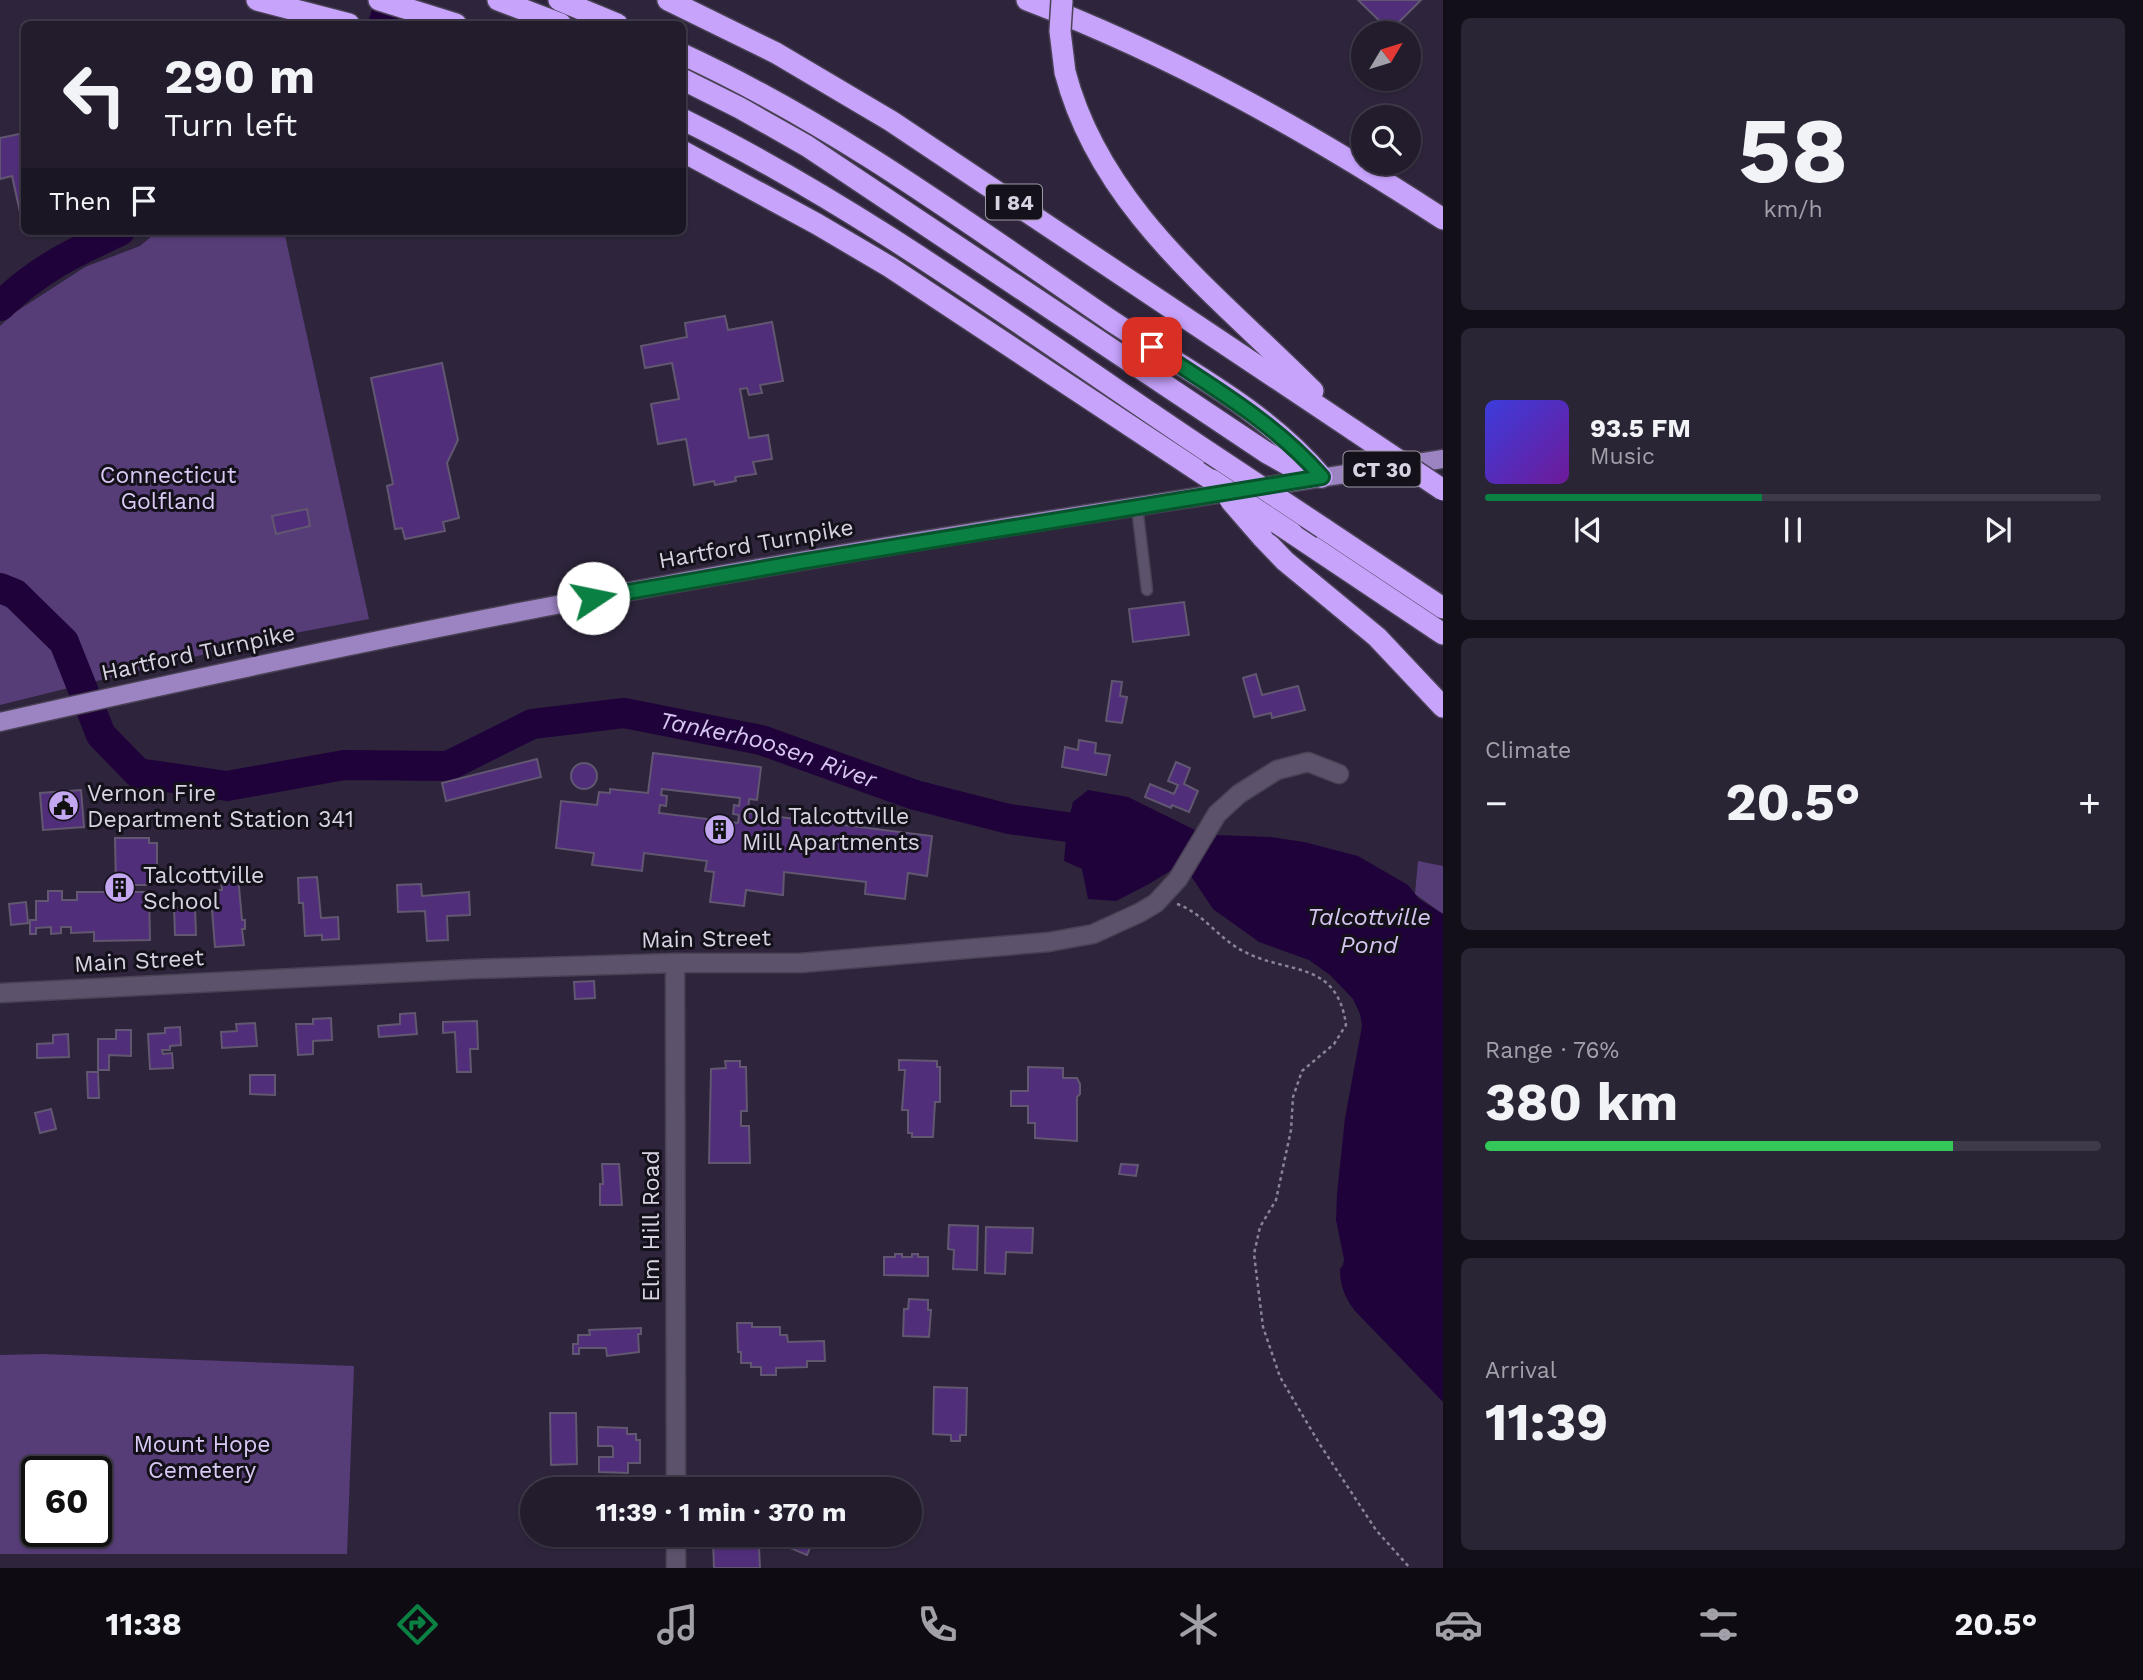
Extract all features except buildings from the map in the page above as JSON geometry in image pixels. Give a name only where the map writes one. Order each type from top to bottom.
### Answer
[{"type":"highway","points":[[257,0],[336,21]]},
{"type":"highway","points":[[379,0],[446,21]]},
{"type":"highway","points":[[498,0],[553,21]]},
{"type":"highway","points":[[559,0],[610,21]]},
{"type":"highway","name":"I 84","points":[[668,0],[776,53],[891,121],[1443,489]]},
{"type":"highway","points":[[1027,0],[1134,45],[1219,86],[1329,147],[1443,219]]},
{"type":"highway","points":[[1062,0],[1060,31],[1065,72],[1075,106],[1089,138],[1121,189],[1151,229],[1195,279],[1256,334],[1351,428]]},
{"type":"highway","points":[[686,56],[804,117],[912,184],[1256,416],[1294,447],[1322,477]]},
{"type":"highway","points":[[686,81],[807,146],[1267,453],[1294,468],[1322,477]]},
{"type":"highway","points":[[686,121],[796,180],[888,237],[1443,608]]},
{"type":"highway","points":[[686,153],[890,267],[1443,634]]},
{"type":"highway","points":[[1212,480],[1285,561],[1377,637],[1443,707]]},
{"type":"main road","name":"Hartford Turnpike","points":[[0,722],[372,640],[666,584],[1443,459]]},
{"type":"street","name":"Main Street","points":[[0,993],[472,969],[675,963],[800,963],[1049,942],[1093,934],[1156,903],[1178,879],[1217,814],[1239,794],[1277,770],[1308,762],[1339,774]]},
{"type":"street","name":"Elm Hill Road","points":[[675,963],[676,1477]]},
{"type":"street","points":[[676,1547],[676,1568]]},
{"type":"lane","points":[[1137,507],[1147,590]]},
{"type":"path","points":[[1156,903],[1159,907],[1167,908],[1178,903],[1197,914],[1243,951],[1318,975],[1344,1009],[1346,1025],[1334,1044],[1302,1071],[1293,1097],[1291,1130],[1276,1200],[1260,1227],[1254,1254],[1263,1327],[1280,1377],[1376,1530],[1410,1568]]},
{"type":"green space","name":"Connecticut Golfland","points":[[153,235],[285,235],[369,619],[274,637],[0,705],[0,326],[14,313],[85,267],[140,246]]},
{"type":"green space","points":[[1418,861],[1443,866],[1443,914],[1415,894]]},
{"type":"green space","name":"Mount Hope Cemetery","points":[[42,1354],[354,1366],[347,1554],[0,1554],[0,1355]]},
{"type":"water","name":"Talcottville Pond","points":[[1088,790],[1128,797],[1195,830],[1215,835],[1271,837],[1304,842],[1358,856],[1408,885],[1419,899],[1443,914],[1443,1402],[1355,1311],[1342,1286],[1340,1269],[1344,1259],[1336,1220],[1337,1194],[1345,1118],[1362,1026],[1353,999],[1330,975],[1309,960],[1259,942],[1213,909],[1191,876],[1173,869],[1116,901],[1088,899],[1082,869],[1064,861],[1067,827],[1073,802]]},
{"type":"waterway","points":[[384,21],[391,0]]},
{"type":"waterway","points":[[0,306],[29,281],[57,263],[112,235]]},
{"type":"waterway","name":"Tankerhoosen River","points":[[0,588],[15,594],[64,642],[101,735],[138,773],[227,786],[344,765],[448,766],[532,724],[624,713],[761,740],[915,795],[1009,819],[1067,827],[1106,836]]},
{"type":"place","name":"Vernon Fire Department Station 341","points":[[64,806]]},
{"type":"place","name":"Old Talcottville Mill Apartments","points":[[719,829]]},
{"type":"place","name":"Talcottville School","points":[[120,888]]},
{"type":"route","points":[[593,598],[1322,477],[1306,458],[1270,426],[1152,347]]}]
